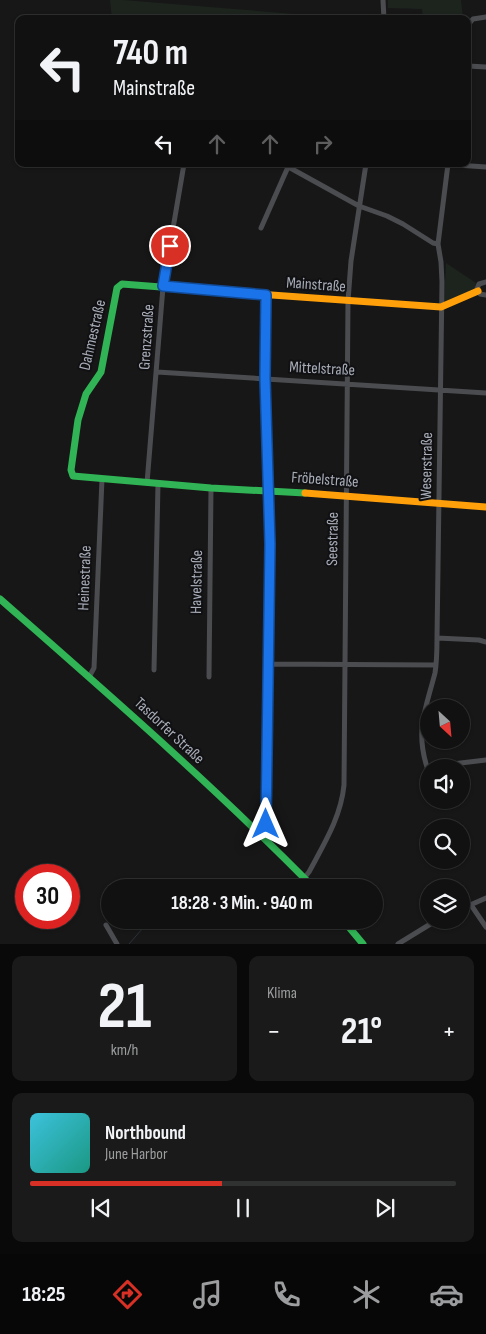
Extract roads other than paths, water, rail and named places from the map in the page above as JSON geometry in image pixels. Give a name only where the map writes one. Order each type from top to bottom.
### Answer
[{"type":"street","points":[[383,0],[384,15]]},
{"type":"street","points":[[471,21],[473,19],[486,17]]},
{"type":"street","points":[[471,66],[486,67]]},
{"type":"street","points":[[471,166],[486,167]]},
{"type":"street","name":"Grenzstraße","points":[[147,483],[163,286],[183,167]]},
{"type":"street","points":[[261,228],[284,167]]},
{"type":"street","points":[[289,167],[359,206],[387,216],[433,243],[438,244]]},
{"type":"street","name":"Seestraße","points":[[305,877],[310,872],[334,824],[343,796],[348,301],[350,261],[366,167]]},
{"type":"street","name":"Weserstraße","points":[[448,167],[438,244],[441,262],[438,638],[436,665],[421,730],[427,767],[486,760]]},
{"type":"street","points":[[486,282],[479,284],[478,291],[480,294],[486,295]]},
{"type":"street","name":"Mainstraße","points":[[119,285],[163,286],[441,307],[478,291]]},
{"type":"street","name":"Dahmestraße","points":[[73,476],[71,470],[78,420],[86,394],[101,372],[119,285]]},
{"type":"street","points":[[261,834],[266,824],[270,544],[265,378],[266,295]]},
{"type":"street","name":"Mittelstraße","points":[[157,372],[486,393]]},
{"type":"street","name":"Fröbelstraße","points":[[73,476],[211,488],[346,495],[486,507]]},
{"type":"street","name":"Heinestraße","points":[[89,677],[94,668],[102,479]]},
{"type":"street","points":[[154,670],[158,484]]},
{"type":"street","name":"Havelstraße","points":[[209,677],[211,488]]},
{"type":"street","name":"Tasdorfer Straße","points":[[0,599],[89,677],[261,834],[305,877]]},
{"type":"street","points":[[438,638],[486,642]]},
{"type":"street","points":[[267,664],[436,665]]},
{"type":"street","points":[[486,898],[472,905],[486,927]]},
{"type":"street","points":[[109,929],[118,944]]},
{"type":"street","points":[[350,929],[363,944]]},
{"type":"street","points":[[398,944],[422,929]]},
{"type":"waterway","points":[[129,944],[142,929]]}]
